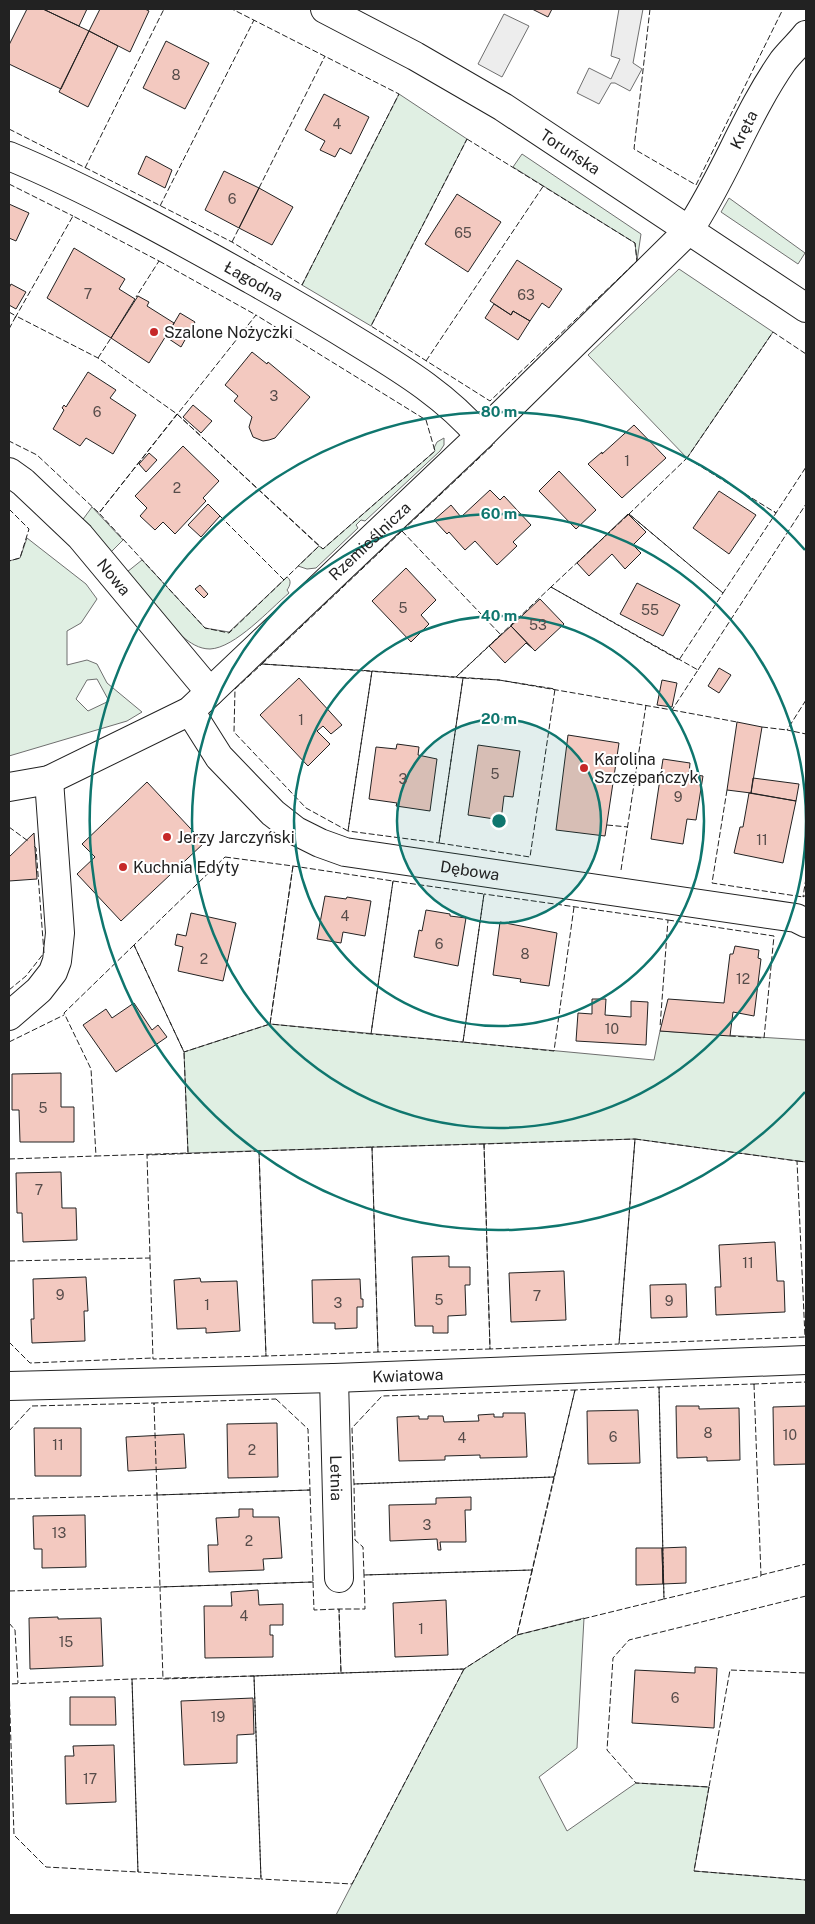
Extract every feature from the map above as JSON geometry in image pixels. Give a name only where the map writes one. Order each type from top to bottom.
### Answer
[{"type":"street","name":"Toruńska","points":[[325,9],[481,93],[551,137],[806,308]]},
{"type":"street","name":"Kręta","points":[[689,230],[704,207],[756,106],[779,68],[806,35]]},
{"type":"street","name":"Łagodna","points":[[9,156],[110,202],[298,305],[431,390],[459,413],[480,436]]},
{"type":"street","name":"Rzemieślnicza","points":[[9,787],[49,780],[190,711],[480,436],[689,230]]},
{"type":"street","name":"Nowa","points":[[9,472],[23,482],[80,536],[210,692]]},
{"type":"street","name":"Dębowa","points":[[190,711],[219,758],[273,813],[296,831],[320,844],[354,853],[796,918],[806,923]]},
{"type":"street","points":[[9,1016],[40,990],[53,972],[58,954],[60,933],[49,780]]},
{"type":"street","name":"Kwiatowa","points":[[9,1386],[334,1378],[806,1360]]},
{"type":"street","name":"Letnia","points":[[334,1378],[339,1578]]},
{"type":"green space","points":[[399,94],[467,139],[371,326],[302,285]]},
{"type":"green space","points":[[522,154],[641,234],[637,261],[635,243],[513,167]]},
{"type":"green space","points":[[729,198],[805,253],[798,264],[721,212]]},
{"type":"green space","points":[[679,269],[773,332],[687,458],[588,355]]},
{"type":"green space","points":[[444,438],[444,445],[440,451],[365,521],[361,520],[356,525],[358,528],[316,568],[307,569],[298,566],[319,546],[323,549],[435,451],[434,448],[437,442]]},
{"type":"green space","points":[[92,507],[123,540],[109,554],[81,522]]},
{"type":"green space","points":[[27,538],[86,584],[97,599],[81,623],[67,631],[67,665],[87,660],[97,664],[107,683],[142,712],[127,721],[9,756],[9,561],[20,558]],"holes":[[[97,679],[109,701],[88,711],[76,699],[87,680]]]},
{"type":"green space","points":[[142,560],[205,628],[229,632],[287,577],[290,581],[287,590],[289,593],[252,627],[230,642],[220,647],[202,648],[182,636],[127,572]]},
{"type":"green space","points":[[270,1024],[654,1060],[660,1031],[806,1040],[806,1162],[635,1139],[188,1153],[184,1052]]},
{"type":"green space","points":[[584,1618],[577,1748],[539,1777],[567,1831],[636,1783],[709,1787],[694,1871],[806,1880],[806,1915],[336,1915],[464,1669],[517,1635]]},
{"type":"shaded area","points":[[619,9],[643,9],[633,63],[642,69],[630,91],[615,83],[611,83],[599,104],[577,93],[589,68],[611,79],[620,59],[611,56]]},
{"type":"shaded area","points":[[504,14],[529,26],[502,77],[478,64]]},
{"type":"building","points":[[27,9],[43,9],[89,31],[61,89],[9,64],[9,45]]},
{"type":"building","points":[[43,9],[87,9],[79,26]]},
{"type":"building","points":[[100,9],[145,9],[149,11],[130,52],[89,31]]},
{"type":"building","points":[[532,9],[552,9],[548,17]]},
{"type":"building","points":[[89,31],[118,46],[88,107],[59,92]]},
{"type":"building","points":[[166,41],[209,63],[185,109],[143,88]]},
{"type":"building","points":[[324,94],[369,117],[351,154],[340,148],[335,157],[320,150],[325,141],[305,130]]},
{"type":"building","points":[[146,156],[172,170],[165,188],[138,174]]},
{"type":"building","points":[[224,171],[259,188],[239,228],[205,210]]},
{"type":"building","points":[[259,188],[293,207],[272,245],[239,228]]},
{"type":"building","points":[[457,194],[501,222],[468,272],[425,244]]},
{"type":"building","points":[[9,204],[29,213],[16,241],[9,238]]},
{"type":"building","points":[[74,248],[125,279],[119,289],[135,299],[111,338],[47,298]]},
{"type":"building","points":[[517,260],[562,289],[549,308],[542,303],[530,321],[513,311],[511,315],[490,301]]},
{"type":"building","points":[[11,284],[26,292],[16,309],[9,305],[9,288]]},
{"type":"building","points":[[138,296],[149,302],[147,306],[174,323],[149,363],[111,338]]},
{"type":"building","points":[[494,304],[511,315],[513,311],[530,321],[518,340],[485,318]]},
{"type":"building","points":[[180,313],[195,322],[181,347],[166,337]]},
{"type":"building","points":[[252,352],[267,364],[268,362],[310,397],[275,438],[263,441],[253,437],[249,427],[252,417],[234,401],[238,396],[225,385]]},
{"type":"building","points":[[88,372],[116,390],[110,398],[136,415],[113,454],[86,438],[80,446],[53,429],[64,410],[62,408],[64,405],[66,407]]},
{"type":"building","points":[[193,405],[212,421],[201,433],[183,417]]},
{"type":"building","points":[[634,425],[666,458],[622,498],[588,464]]},
{"type":"building","points":[[183,446],[219,481],[203,498],[206,501],[175,534],[163,522],[155,530],[140,516],[147,508],[135,496]]},
{"type":"building","points":[[149,453],[157,460],[146,472],[139,464]]},
{"type":"building","points":[[559,471],[596,510],[576,529],[539,491]]},
{"type":"building","points":[[490,490],[500,500],[504,496],[531,525],[513,542],[517,546],[497,565],[475,541],[465,550],[449,532],[447,534],[434,520],[451,505],[461,517]]},
{"type":"building","points":[[719,491],[756,515],[729,554],[693,528]]},
{"type":"building","points":[[208,504],[220,516],[201,537],[188,525]]},
{"type":"building","points":[[628,514],[646,532],[633,545],[641,553],[625,569],[612,554],[589,576],[577,563]]},
{"type":"building","points":[[406,568],[436,600],[421,615],[429,624],[411,642],[372,601]]},
{"type":"building","points":[[637,583],[680,605],[663,636],[620,614]]},
{"type":"building","points":[[200,585],[208,594],[204,598],[195,589]]},
{"type":"building","points":[[540,599],[564,624],[535,651],[511,626]]},
{"type":"building","points":[[511,626],[532,648],[526,643],[505,663],[489,646]]},
{"type":"building","points":[[719,668],[731,675],[719,693],[708,686]]},
{"type":"building","points":[[299,678],[342,725],[331,734],[323,726],[317,731],[330,744],[308,766],[260,715]]},
{"type":"building","points":[[662,680],[677,683],[672,707],[657,705]]},
{"type":"building","points":[[737,722],[762,727],[751,793],[727,790]]},
{"type":"building","points":[[568,735],[619,743],[605,836],[556,830]]},
{"type":"building","points":[[397,744],[419,747],[418,755],[437,759],[430,811],[396,806],[397,803],[369,799],[376,747],[396,749]]},
{"type":"building","points":[[478,745],[520,751],[513,797],[504,796],[501,820],[468,815]]},
{"type":"building","points":[[663,759],[690,763],[689,774],[703,776],[696,820],[687,819],[683,844],[651,839]]},
{"type":"building","points":[[753,778],[799,784],[796,801],[751,793]]},
{"type":"building","points":[[147,782],[204,843],[121,921],[77,874],[95,857],[82,844]]},
{"type":"building","points":[[749,793],[796,801],[783,863],[734,853],[740,827],[743,827]]},
{"type":"building","points":[[34,833],[37,879],[9,881],[9,857]]},
{"type":"building","points":[[325,896],[371,901],[365,936],[343,932],[341,943],[317,939]]},
{"type":"building","points":[[426,910],[466,918],[458,966],[414,957],[419,930],[422,931]]},
{"type":"building","points":[[191,913],[236,923],[223,981],[178,971],[183,947],[175,945],[177,934],[186,936]]},
{"type":"building","points":[[500,922],[557,933],[549,986],[520,982],[521,979],[493,975]]},
{"type":"building","points":[[735,946],[759,950],[758,958],[761,959],[754,1016],[733,1012],[730,1036],[660,1031],[668,999],[724,1003],[730,954],[733,954]]},
{"type":"building","points":[[592,999],[606,999],[605,1015],[631,1017],[631,1001],[648,1002],[646,1045],[576,1041],[578,1013],[592,1014]]},
{"type":"building","points":[[134,1003],[152,1030],[158,1025],[167,1037],[116,1072],[83,1025],[106,1009],[112,1018]]},
{"type":"building","points":[[61,1073],[61,1107],[74,1107],[74,1142],[20,1142],[19,1110],[12,1110],[12,1074]]},
{"type":"building","points":[[61,1172],[62,1208],[76,1208],[77,1240],[23,1242],[22,1213],[17,1213],[16,1173]]},
{"type":"building","points":[[775,1242],[777,1281],[784,1281],[785,1312],[716,1315],[715,1287],[721,1287],[719,1245]]},
{"type":"building","points":[[449,1256],[449,1267],[470,1267],[470,1285],[465,1285],[466,1315],[448,1316],[448,1333],[433,1333],[433,1326],[415,1326],[412,1257]]},
{"type":"building","points":[[564,1271],[566,1320],[511,1322],[509,1273]]},
{"type":"building","points":[[86,1277],[88,1311],[84,1311],[85,1341],[32,1343],[31,1319],[34,1319],[33,1279]]},
{"type":"building","points":[[200,1278],[201,1282],[237,1281],[240,1331],[206,1333],[206,1328],[177,1329],[174,1280]]},
{"type":"building","points":[[360,1279],[363,1307],[357,1307],[357,1328],[335,1329],[335,1323],[313,1323],[312,1280]]},
{"type":"building","points":[[686,1284],[687,1317],[651,1318],[650,1285]]},
{"type":"building","points":[[676,1406],[699,1406],[699,1409],[739,1408],[740,1460],[707,1461],[707,1457],[677,1458]]},
{"type":"building","points":[[806,1406],[806,1464],[774,1465],[773,1407]]},
{"type":"building","points":[[638,1410],[640,1463],[588,1464],[587,1411]]},
{"type":"building","points":[[503,1413],[525,1413],[527,1457],[480,1458],[480,1455],[445,1456],[445,1460],[399,1461],[397,1417],[419,1416],[419,1419],[428,1419],[428,1416],[443,1416],[444,1422],[479,1421],[478,1415],[494,1414],[494,1417],[503,1417]]},
{"type":"building","points":[[277,1423],[278,1477],[228,1478],[227,1424]]},
{"type":"building","points":[[34,1428],[81,1428],[81,1476],[35,1476]]},
{"type":"building","points":[[184,1434],[186,1468],[128,1471],[126,1437]]},
{"type":"building","points":[[471,1497],[471,1510],[465,1510],[466,1542],[440,1542],[441,1550],[438,1550],[437,1539],[390,1541],[389,1505],[436,1504],[436,1498]]},
{"type":"building","points":[[239,1509],[253,1509],[253,1517],[279,1517],[282,1558],[263,1559],[264,1570],[209,1572],[208,1545],[218,1545],[216,1518],[239,1517]]},
{"type":"building","points":[[85,1515],[86,1567],[42,1568],[42,1549],[34,1549],[33,1516]]},
{"type":"building","points":[[686,1547],[686,1583],[663,1584],[662,1548]]},
{"type":"building","points":[[636,1548],[662,1548],[663,1584],[636,1585]]},
{"type":"building","points":[[258,1590],[259,1605],[283,1604],[283,1625],[270,1625],[270,1635],[273,1635],[273,1657],[205,1658],[204,1606],[232,1606],[231,1592]]},
{"type":"building","points":[[446,1600],[448,1655],[395,1657],[393,1603]]},
{"type":"building","points":[[58,1617],[58,1619],[101,1618],[103,1666],[30,1669],[29,1618]]},
{"type":"building","points":[[695,1667],[717,1668],[714,1728],[632,1723],[635,1670],[695,1673]]},
{"type":"building","points":[[70,1697],[115,1697],[116,1725],[70,1725]]},
{"type":"building","points":[[253,1698],[254,1734],[237,1735],[237,1763],[184,1765],[181,1701]]},
{"type":"building","points":[[114,1745],[116,1802],[66,1804],[65,1756],[74,1756],[73,1746]]},
{"type":"fence","points":[[85,168],[164,9]]},
{"type":"fence","points":[[9,129],[232,242],[302,285],[399,94],[232,9]]},
{"type":"fence","points":[[650,9],[634,149],[696,185],[783,9]]},
{"type":"fence","points":[[160,206],[254,20]]},
{"type":"fence","points":[[259,188],[325,56]]},
{"type":"fence","points":[[467,139],[635,243],[637,261],[490,401],[371,326],[467,139]]},
{"type":"fence","points":[[9,184],[73,216]]},
{"type":"fence","points":[[426,361],[544,185]]},
{"type":"fence","points":[[15,318],[73,216],[159,261],[136,297]]},
{"type":"fence","points":[[232,242],[239,228]]},
{"type":"fence","points":[[159,261],[256,315]]},
{"type":"fence","points":[[9,312],[16,316]]},
{"type":"fence","points":[[9,329],[16,316],[98,358],[177,414],[323,549],[435,451],[426,420],[256,315],[99,513],[37,455],[9,441]]},
{"type":"fence","points":[[688,459],[773,332],[806,354]]},
{"type":"fence","points":[[98,358],[111,338]]},
{"type":"fence","points":[[177,414],[319,546],[229,633],[205,628],[99,513],[177,414]]},
{"type":"fence","points":[[402,531],[495,443]]},
{"type":"fence","points":[[687,458],[776,513],[723,593],[629,514],[687,458]]},
{"type":"fence","points":[[774,511],[776,513],[806,467]]},
{"type":"fence","points":[[698,670],[806,504]]},
{"type":"fence","points":[[9,509],[29,529],[20,558],[9,561]]},
{"type":"fence","points":[[629,514],[723,593],[679,660],[551,587],[629,514]]},
{"type":"fence","points":[[220,516],[284,580]]},
{"type":"fence","points":[[402,531],[501,635],[456,677],[262,664],[402,531]]},
{"type":"fence","points":[[551,587],[698,670],[672,710],[499,680],[456,677],[551,587]]},
{"type":"fence","points":[[262,664],[372,671],[348,831],[306,808],[234,732],[235,689],[262,664]]},
{"type":"fence","points":[[372,671],[463,678],[439,843],[348,831],[372,671]]},
{"type":"fence","points":[[463,678],[499,680],[555,689],[530,857],[439,843],[463,678]]},
{"type":"fence","points":[[806,700],[787,730],[806,734]]},
{"type":"fence","points":[[621,870],[646,705]]},
{"type":"fence","points":[[672,710],[737,722]]},
{"type":"fence","points":[[762,727],[787,730]]},
{"type":"fence","points":[[727,790],[712,883],[803,897]]},
{"type":"fence","points":[[607,825],[628,827]]},
{"type":"fence","points":[[9,827],[28,841]]},
{"type":"fence","points":[[9,990],[26,976],[44,953],[36,848],[34,846]]},
{"type":"fence","points":[[225,857],[293,866],[270,1024],[184,1052],[134,945],[225,857]]},
{"type":"fence","points":[[293,866],[393,881],[371,1034],[270,1024],[293,866]]},
{"type":"fence","points":[[806,878],[803,897],[806,895]]},
{"type":"fence","points":[[393,881],[484,894],[463,1042],[371,1034],[393,881]]},
{"type":"fence","points":[[574,907],[554,1051],[463,1042],[484,894],[668,920],[660,1027]]},
{"type":"fence","points":[[668,920],[774,936],[764,1038],[730,1036]]},
{"type":"fence","points":[[134,945],[184,1052],[188,1153],[96,1156],[91,1069],[64,1013],[134,945]]},
{"type":"fence","points":[[9,1042],[64,1015]]},
{"type":"fence","points":[[635,1139],[797,1161],[805,1337],[619,1344],[635,1139]]},
{"type":"fence","points":[[635,1139],[619,1344],[490,1349],[484,1144],[635,1139]]},
{"type":"fence","points":[[484,1144],[490,1349],[378,1352],[372,1147],[484,1144]]},
{"type":"fence","points":[[372,1147],[378,1352],[266,1356],[259,1151],[372,1147]]},
{"type":"fence","points":[[259,1151],[266,1356],[153,1359],[147,1155],[259,1151]]},
{"type":"fence","points":[[9,1159],[96,1156]]},
{"type":"fence","points":[[797,1161],[806,1162]]},
{"type":"fence","points":[[9,1261],[150,1258]]},
{"type":"fence","points":[[9,1342],[30,1363],[153,1358]]},
{"type":"fence","points":[[754,1385],[806,1382]]},
{"type":"fence","points":[[754,1384],[761,1576],[664,1599],[659,1387],[754,1384]]},
{"type":"fence","points":[[659,1387],[664,1599],[517,1635],[575,1390],[659,1387]]},
{"type":"fence","points":[[575,1390],[554,1477],[354,1484],[352,1428],[382,1396],[575,1390]]},
{"type":"fence","points":[[276,1399],[308,1429],[310,1490],[157,1495],[154,1403],[276,1399]]},
{"type":"fence","points":[[9,1431],[32,1406],[154,1403],[154,1405]]},
{"type":"fence","points":[[554,1477],[532,1570],[364,1575],[363,1547],[355,1540],[354,1484],[554,1477]]},
{"type":"fence","points":[[310,1490],[313,1582],[160,1587],[157,1495],[310,1490]]},
{"type":"fence","points":[[9,1499],[157,1495],[157,1493]]},
{"type":"fence","points":[[761,1575],[806,1564]]},
{"type":"fence","points":[[532,1570],[517,1635],[464,1669],[341,1673],[339,1609],[365,1609],[364,1575],[532,1570]]},
{"type":"fence","points":[[313,1582],[314,1610],[339,1609],[341,1673],[163,1679],[160,1587],[313,1582]]},
{"type":"fence","points":[[9,1591],[160,1588]]},
{"type":"fence","points":[[806,1596],[629,1640],[613,1658],[607,1750],[636,1783],[709,1787],[730,1670],[806,1673]]},
{"type":"fence","points":[[9,1623],[15,1630],[18,1683]]},
{"type":"fence","points":[[464,1669],[352,1884],[261,1879],[254,1676],[464,1669]]},
{"type":"fence","points":[[254,1676],[261,1879],[138,1872],[132,1679],[254,1676]]},
{"type":"fence","points":[[132,1679],[138,1872],[46,1867],[14,1835],[9,1684],[132,1679]]},
{"type":"fence","points":[[709,1787],[694,1871],[806,1880]]},
{"type":"place","name":"Szalone Nożyczki","points":[[154,332]]},
{"type":"place","name":"Karolina Szczepańczyk","points":[[584,768]]},
{"type":"place","name":"Jerzy Jarczyński","points":[[167,837]]},
{"type":"place","name":"Kuchnia Edyty","points":[[123,867]]}]
